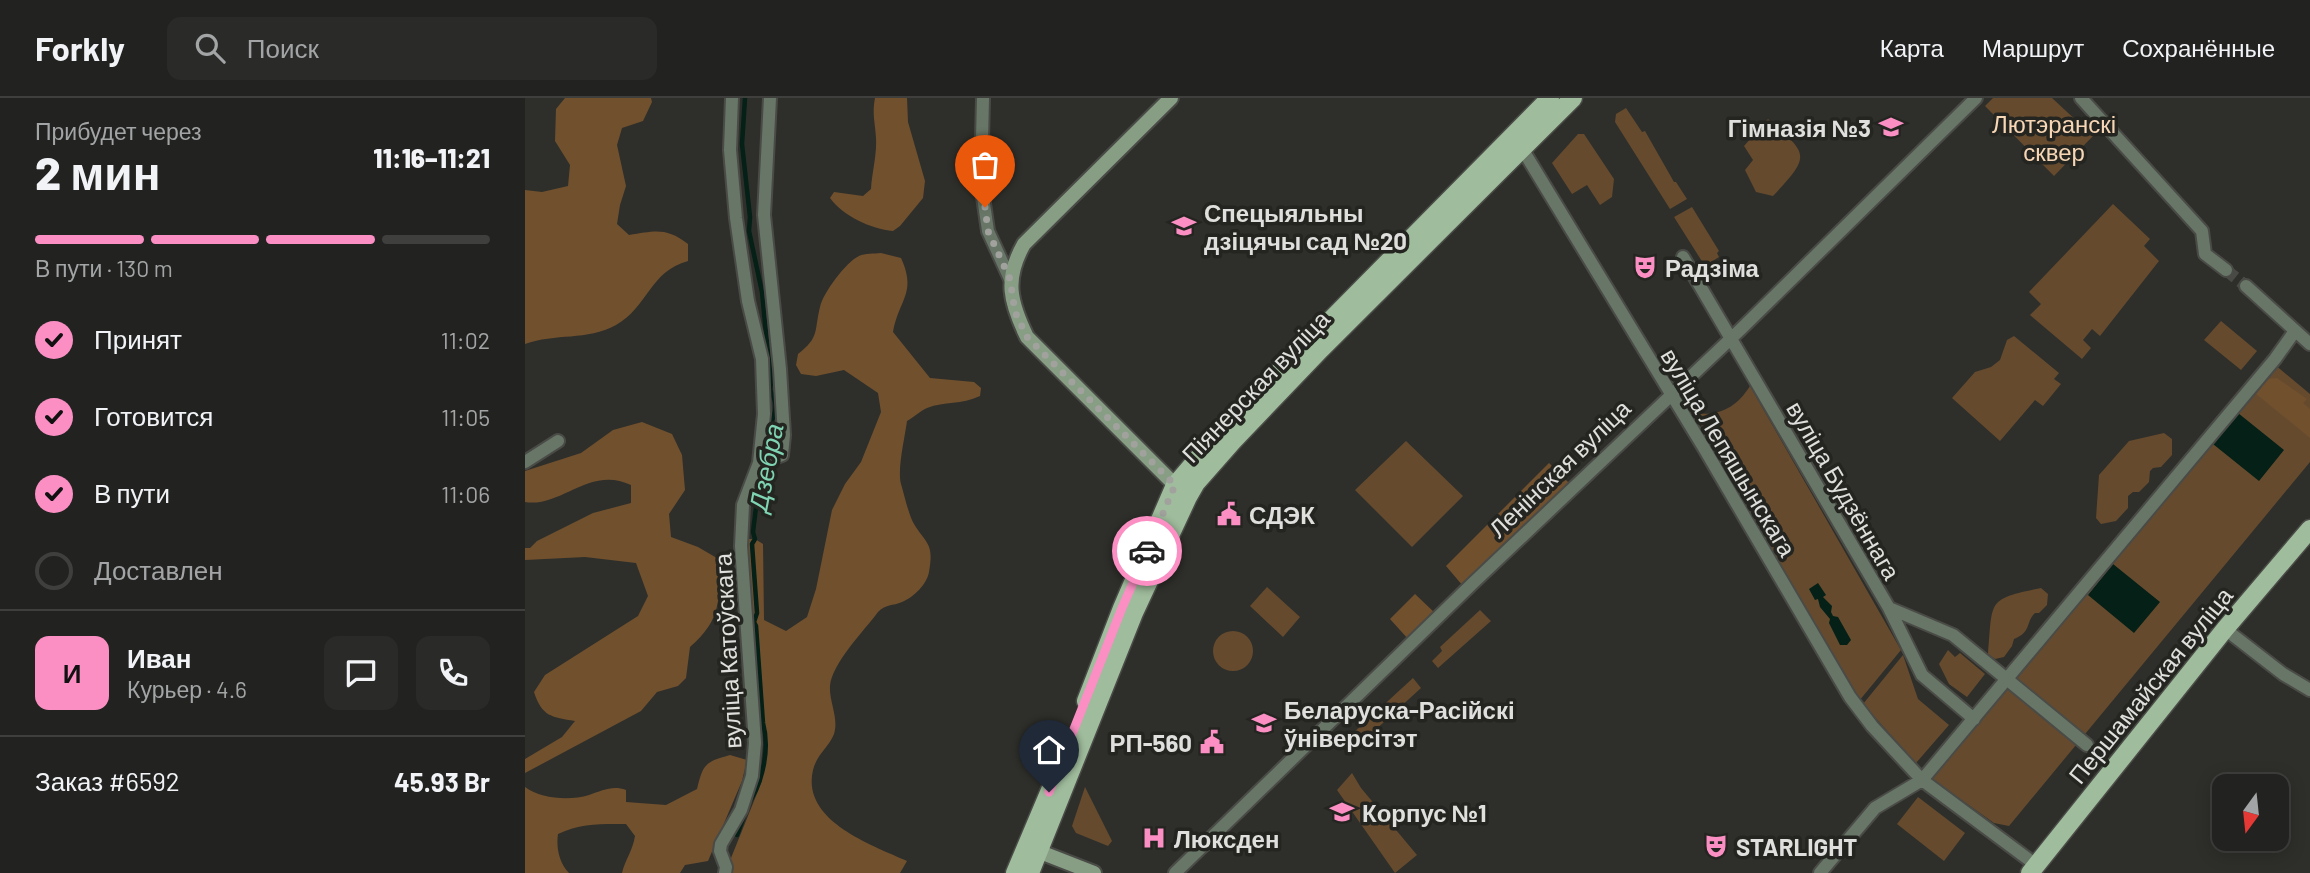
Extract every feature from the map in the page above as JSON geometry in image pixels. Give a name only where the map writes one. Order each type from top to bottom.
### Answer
[{"type":"main road","points":[[1171,98],[1024,243],[1015,260],[1010,279],[1015,312],[1027,337],[1182,491]]},
{"type":"main road","name":"Піянерская вуліца","points":[[1518,142],[1550,98]]},
{"type":"main road","name":"Піянерская вуліца","points":[[1033,849],[1122,608],[1182,491],[1223,429],[1518,142],[1573,98]]},
{"type":"main road","name":"Першамайская вуліца","points":[[2038,870],[2225,629],[2310,529]]},
{"type":"main road","points":[[1015,873],[1033,849]]},
{"type":"main road","points":[[1030,873],[1033,849]]},
{"type":"main road","points":[[1033,849],[1094,873]]},
{"type":"street","name":"вуліца Катоўскага","points":[[725,873],[721,844],[741,810],[752,776],[754,754],[741,546],[743,505],[759,463],[764,414],[762,359],[748,301],[736,218],[730,150],[732,98]]},
{"type":"street","points":[[759,463],[782,455],[784,435],[764,215],[771,98]]},
{"type":"street","points":[[983,98],[981,183],[988,231],[1010,279]]},
{"type":"street","name":"Ленінская вуліца","points":[[1175,873],[1365,687],[1731,339],[1976,98]]},
{"type":"street","points":[[2081,98],[2202,231],[2205,254],[2226,270]]},
{"type":"street","name":"вуліца Лепяшынскага","points":[[1518,142],[1850,696],[1872,726],[1922,780],[2038,870]]},
{"type":"street","name":"вуліца Будзённага","points":[[1683,257],[1889,608],[1953,635],[2087,745]]},
{"type":"street","points":[[2246,286],[2310,344]]},
{"type":"street","points":[[1821,873],[1874,808],[1922,780],[2275,359],[2295,331]]},
{"type":"street","points":[[525,462],[558,441]]},
{"type":"street","points":[[1889,608],[1922,675],[1975,719]]},
{"type":"street","points":[[2225,629],[2283,674],[2310,690]]},
{"type":"green space","name":"Лютэранскі сквер","points":[[1993,98],[2052,98],[2093,136],[2054,176],[1985,106]]},
{"type":"green space","points":[[1626,108],[1642,132],[1645,131],[1674,182],[1687,199],[1670,209],[1615,122],[1616,114]]},
{"type":"green space","points":[[1768,119],[1798,148],[1800,156],[1794,172],[1773,196],[1756,192],[1745,170],[1753,160],[1744,146]]},
{"type":"green space","points":[[1578,134],[1584,134],[1614,179],[1612,197],[1600,205],[1587,185],[1572,194],[1552,163]]},
{"type":"green space","points":[[2113,204],[2150,239],[2144,246],[2159,261],[2100,336],[2092,329],[2083,340],[2091,348],[2082,359],[2030,315],[2041,304],[2029,292]]},
{"type":"green space","points":[[1692,207],[1719,251],[1719,257],[1708,264],[1703,263],[1674,217]]},
{"type":"green space","points":[[2221,321],[2257,351],[2241,370],[2204,340]]},
{"type":"green space","points":[[2014,336],[2059,373],[2054,379],[2061,384],[2043,406],[2035,400],[2000,441],[1952,398],[1975,372],[1991,367],[2000,360],[2007,340]]},
{"type":"green space","points":[[2274,364],[2310,394],[2310,462],[2009,826],[1994,823],[1932,779]]},
{"type":"green space","points":[[1750,386],[1901,650],[1859,701],[1694,413],[1727,409],[1739,400]]},
{"type":"green space","points":[[2164,433],[2172,439],[2172,455],[2161,467],[2150,471],[2149,482],[2139,492],[2128,496],[2128,508],[2116,521],[2101,524],[2096,518],[2099,475],[2129,441]]},
{"type":"green space","points":[[1406,441],[1463,496],[1412,547],[1355,490]]},
{"type":"green space","points":[[1267,587],[1300,617],[1283,637],[1250,606]]},
{"type":"green space","points":[[2041,588],[2048,594],[2047,605],[2039,613],[2035,613],[2026,630],[2014,639],[2004,657],[1995,659],[1988,654],[1992,612],[1996,605],[2010,595]]},
{"type":"green space","points":[[1480,610],[1491,621],[1438,668],[1432,661],[1442,651],[1440,647]]},
{"type":"green space","points":[[1233,631],[1241,632],[1247,637],[1252,643],[1252,659],[1247,665],[1241,670],[1233,671],[1225,670],[1219,665],[1214,659],[1213,651],[1214,643],[1219,637],[1225,632]]},
{"type":"green space","points":[[1948,650],[1955,657],[1960,653],[1985,674],[1967,697],[1949,684],[1939,664]]},
{"type":"green space","points":[[1903,655],[1918,699],[1949,725],[1916,763],[1863,704]]},
{"type":"green space","points":[[1413,678],[1421,688],[1360,744],[1352,734]]},
{"type":"green space","points":[[1352,773],[1361,788],[1417,855],[1395,873],[1337,790]]},
{"type":"green space","points":[[1085,787],[1112,841],[1108,846],[1076,833],[1072,826]]},
{"type":"green space","points":[[1918,797],[1965,833],[1944,861],[1897,824]]},
{"type":"shaded area","points":[[565,98],[651,98],[652,102],[643,121],[622,128],[617,145],[626,186],[617,224],[629,235],[653,232],[673,235],[688,244],[688,261],[665,273],[635,309],[616,325],[594,333],[525,344],[525,190],[542,192],[568,186],[570,165],[555,141],[556,109]]},
{"type":"shaded area","points":[[875,98],[907,98],[908,122],[925,181],[923,198],[893,231],[876,228],[858,220],[830,198],[834,192],[863,196],[871,189],[876,144]]},
{"type":"shaded area","points":[[881,253],[901,258],[907,280],[905,296],[893,332],[930,378],[974,382],[981,388],[980,396],[927,408],[907,421],[900,478],[912,520],[930,550],[928,577],[911,597],[878,612],[836,667],[830,686],[834,734],[813,770],[812,788],[828,817],[859,839],[907,861],[900,873],[729,873],[731,858],[762,781],[765,743],[753,674],[747,550],[749,539],[763,544],[764,620],[786,631],[807,617],[816,589],[832,510],[845,484],[861,462],[881,412],[878,393],[844,370],[816,376],[801,374],[796,365],[798,354],[813,338],[822,301],[842,271],[859,256]]},
{"type":"shaded area","points":[[2277,378],[2307,399],[2303,403],[2310,409],[2310,438],[2255,393],[2266,379]]},
{"type":"shaded area","points":[[2238,413],[2284,450],[2259,481],[2213,444]]},
{"type":"shaded area","points":[[642,422],[672,434],[682,455],[685,490],[669,514],[671,537],[698,547],[722,561],[717,608],[708,627],[690,647],[686,678],[678,686],[657,692],[641,711],[525,773],[525,759],[562,737],[575,721],[554,717],[541,707],[534,692],[545,675],[638,616],[648,596],[636,563],[585,557],[525,560],[525,548],[530,548],[537,541],[593,513],[631,503],[631,485],[616,480],[602,480],[551,499],[525,502],[525,471],[581,453],[613,430]]},
{"type":"shaded area","points":[[1549,463],[1571,485],[1463,586],[1446,566]]},
{"type":"shaded area","points":[[2113,564],[2160,602],[2134,633],[2088,595]]},
{"type":"shaded area","points":[[1818,583],[1826,595],[1823,597],[1832,606],[1833,616],[1838,617],[1851,640],[1847,645],[1840,645],[1829,623],[1830,619],[1809,589]]},
{"type":"shaded area","points":[[1415,594],[1436,614],[1409,640],[1390,619]]},
{"type":"shaded area","points":[[730,755],[747,760],[742,781],[708,861],[685,865],[680,873],[622,873],[635,836],[626,824],[600,824],[558,834],[559,855],[569,873],[525,873],[525,787],[539,794],[565,798],[581,797],[612,788],[621,789],[626,790],[626,802],[666,805],[697,789],[706,765]]},
{"type":"waterway","name":"Дзебра","points":[[745,98],[742,144],[750,217],[749,231],[762,292],[772,375],[770,390],[776,407],[770,424],[774,440],[766,483],[761,487],[757,499],[753,532],[755,539],[752,544],[757,613],[754,622],[766,744],[761,776],[748,804]]},
{"type":"waterway","name":"Дзебра","points":[[737,835],[744,816]]},
{"type":"tunnel","points":[[2226,270],[2246,286]]},
{"type":"way so far","points":[[985,207],[988,231],[1010,279],[1015,312],[1027,337],[1175,485],[1147,551]]},
{"type":"place","name":"Гімназія №3","points":[[1891,127]]},
{"type":"place","name":"Спецыяльны дзіцячы сад №20","points":[[1184,226]]},
{"type":"place","name":"Радзіма","points":[[1645,267]]},
{"type":"place","name":"СДЭК","points":[[1229,514]]},
{"type":"place","name":"Беларуска-Расійскі ўніверсітэт","points":[[1264,723]]},
{"type":"place","name":"РП-560","points":[[1212,742]]},
{"type":"place","name":"Корпус №1","points":[[1342,812]]},
{"type":"place","name":"Люксден","points":[[1154,838]]},
{"type":"place","name":"STARLIGHT","points":[[1716,846]]},
{"type":"route","points":[[1049,792],[1147,551]]}]
